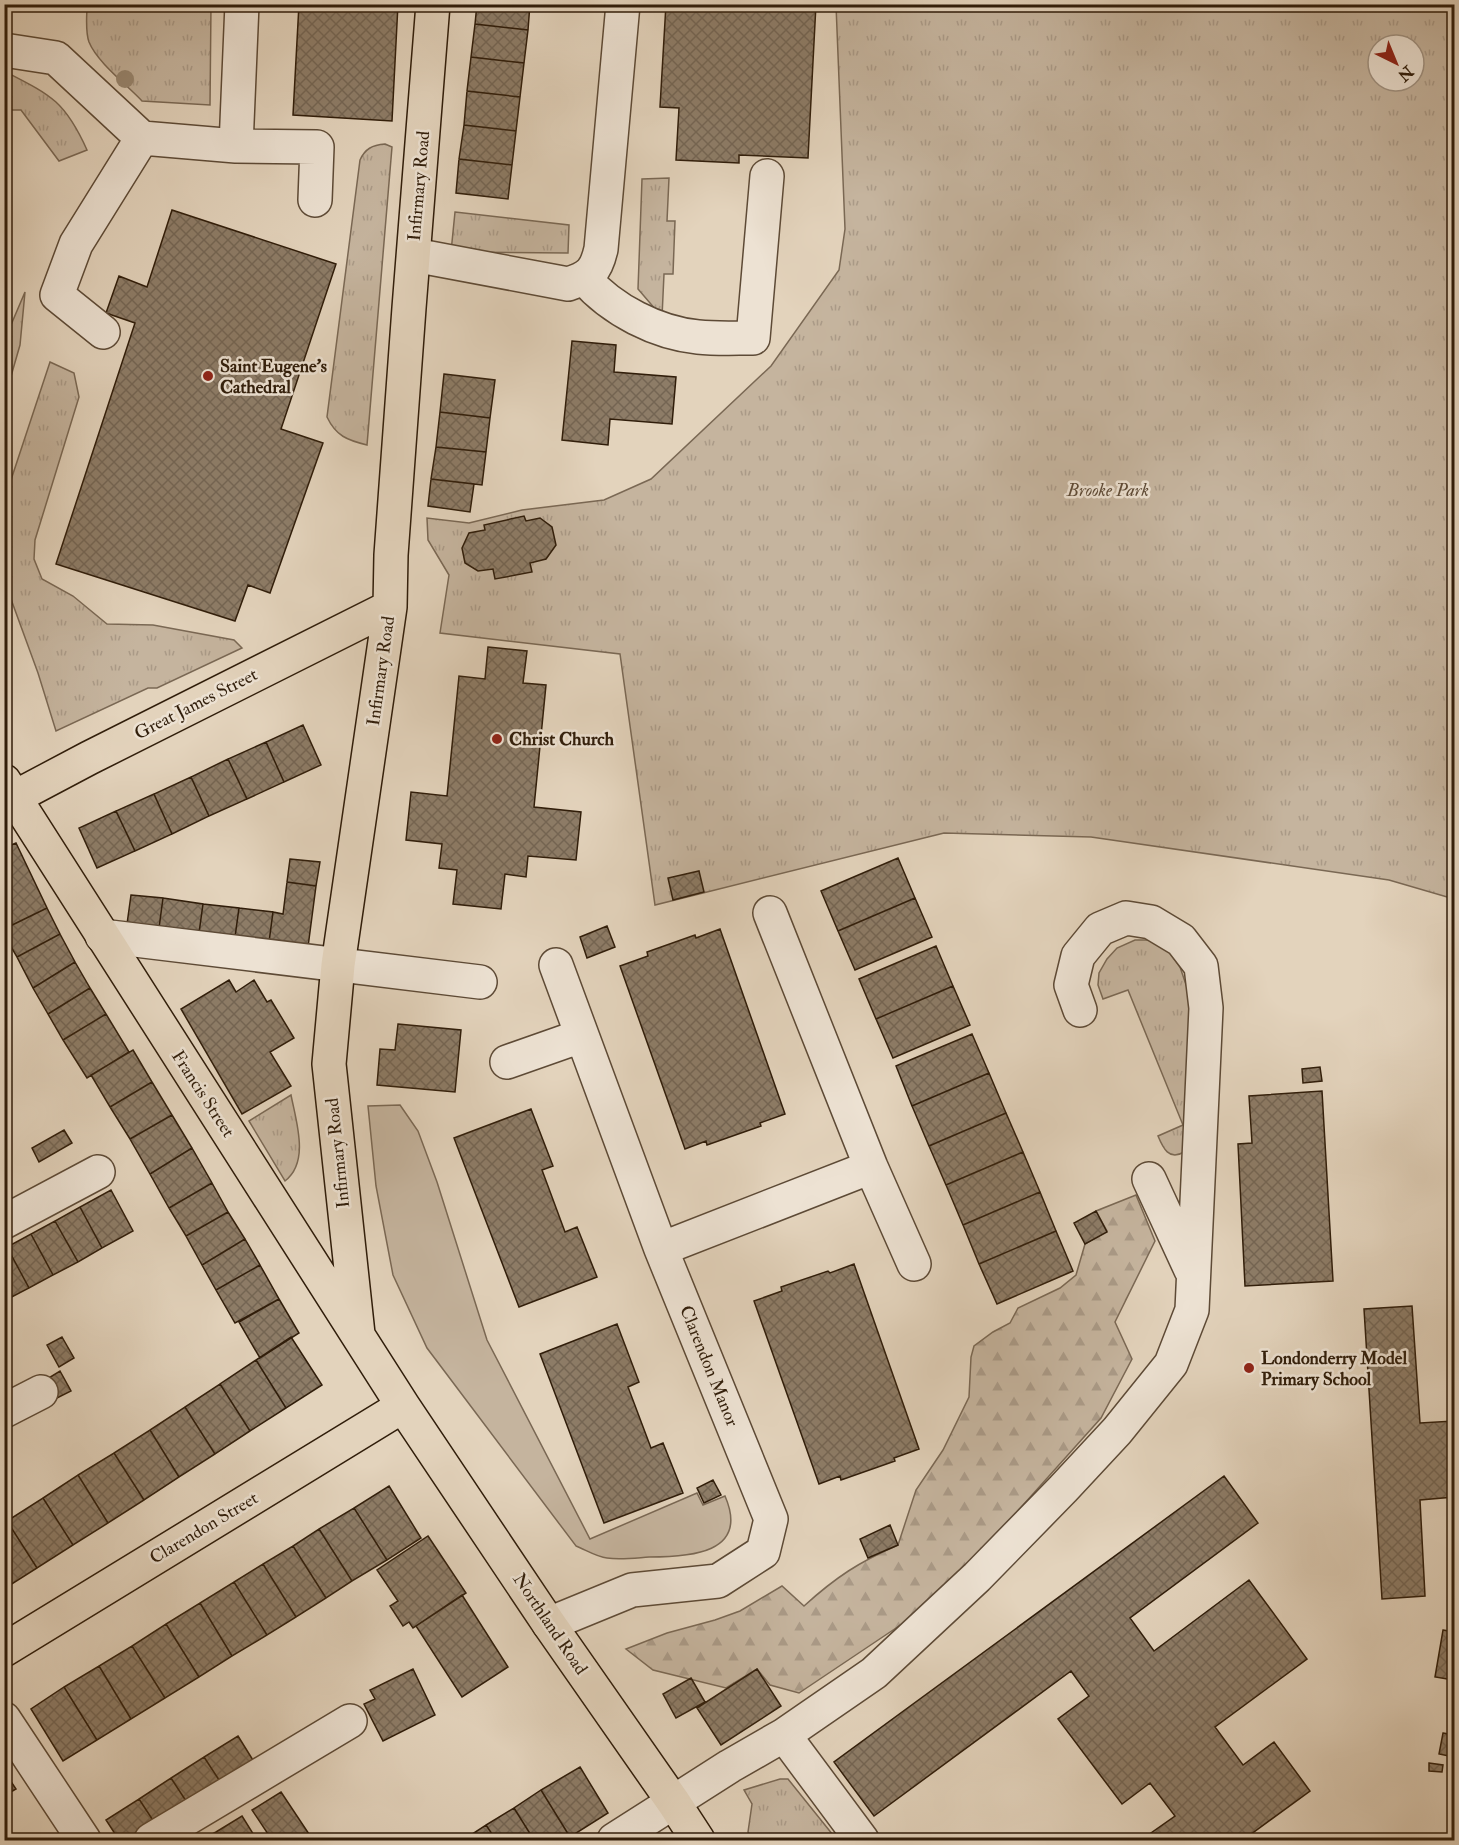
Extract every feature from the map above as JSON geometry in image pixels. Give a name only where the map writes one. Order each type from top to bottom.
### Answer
[{"type":"main road","name":"Infirmary Road","points":[[358,1334],[329,1064],[338,965],[390,607],[392,543],[433,4]]},
{"type":"main road","name":"Great James Street","points":[[8,794],[89,758],[390,607]]},
{"type":"main road","name":"Francis Street","points":[[8,794],[102,936],[403,1406]]},
{"type":"main road","name":"Northland Road","points":[[403,1406],[549,1624],[698,1840]]},
{"type":"main road","name":"Clarendon Street","points":[[4,1650],[403,1406]]},
{"type":"street","points":[[236,146],[242,4]]},
{"type":"street","points":[[414,255],[568,284],[585,279],[597,264],[601,249],[623,4]]},
{"type":"street","points":[[4,50],[56,58],[142,138],[236,146],[317,147],[315,200]]},
{"type":"street","points":[[103,332],[57,295],[76,244],[142,138]]},
{"type":"street","points":[[585,279],[597,292],[656,328],[697,337],[753,338],[767,176]]},
{"type":"street","points":[[770,913],[871,1167],[914,1263]]},
{"type":"street","points":[[614,1840],[730,1766],[784,1735],[874,1673],[977,1577],[1117,1431],[1171,1364],[1192,1311],[1206,1008],[1201,966],[1181,940],[1151,922],[1126,918],[1100,929],[1078,956],[1071,985],[1080,1010]]},
{"type":"street","points":[[102,936],[480,982]]},
{"type":"street","name":"Clarendon Manor","points":[[549,1624],[632,1590],[718,1581],[763,1552],[771,1519],[661,1249],[580,1036],[556,965]]},
{"type":"street","points":[[507,1062],[580,1036]]},
{"type":"street","points":[[661,1249],[871,1167]]},
{"type":"street","points":[[4,1222],[98,1172]]},
{"type":"street","points":[[1149,1179],[1193,1274]]},
{"type":"street","points":[[4,1411],[41,1392]]},
{"type":"street","points":[[4,1719],[84,1840]]},
{"type":"street","points":[[151,1840],[350,1721]]},
{"type":"street","points":[[784,1735],[862,1840]]},
{"type":"green space","points":[[87,5],[211,5],[210,105],[142,101],[93,50],[87,33]]},
{"type":"green space","name":"Brooke Park","points":[[836,5],[1454,5],[1454,899],[1389,880],[1091,837],[944,833],[655,905],[620,654],[440,633],[449,575],[428,540],[427,518],[469,523],[522,510],[604,500],[651,479],[771,366],[839,270],[845,229]]},
{"type":"green space","points":[[4,71],[55,101],[71,120],[87,150],[59,161],[21,110],[5,110]]},
{"type":"green space","points":[[385,144],[392,147],[367,445],[338,433],[327,417],[360,160],[370,148]]},
{"type":"green space","points":[[669,178],[667,221],[675,221],[673,274],[664,274],[662,317],[638,289],[642,179]]},
{"type":"green space","points":[[455,212],[569,225],[568,253],[451,252]]},
{"type":"green space","points":[[25,292],[20,345],[5,397],[5,339]]},
{"type":"green space","points":[[50,362],[74,373],[79,397],[35,540],[34,559],[42,579],[73,596],[107,624],[153,625],[234,640],[242,648],[157,688],[148,688],[56,731],[38,673],[4,580],[5,498]]},
{"type":"green space","points":[[1135,940],[1151,940],[1169,951],[1180,967],[1193,1005],[1184,1152],[1174,1155],[1167,1152],[1158,1136],[1183,1125],[1128,990],[1103,999],[1098,985],[1099,973],[1107,959],[1117,948]]},
{"type":"green space","points":[[291,1095],[298,1129],[299,1152],[293,1173],[285,1181],[249,1121]]},
{"type":"green space","points":[[400,1105],[418,1131],[437,1182],[487,1340],[590,1539],[697,1493],[703,1505],[725,1496],[731,1515],[729,1530],[722,1541],[711,1548],[681,1556],[622,1559],[595,1555],[576,1546],[427,1348],[393,1275],[376,1186],[368,1106]]},
{"type":"green space","points":[[1136,1195],[1155,1241],[1115,1322],[1132,1359],[1101,1418],[990,1542],[905,1622],[799,1693],[770,1685],[757,1669],[726,1688],[653,1670],[626,1649],[667,1633],[740,1611],[782,1586],[804,1606],[848,1571],[898,1545],[916,1490],[943,1450],[969,1397],[971,1357],[974,1346],[1010,1323],[1018,1308],[1060,1288],[1076,1275],[1085,1244],[1107,1231],[1096,1211]]},
{"type":"green space","points":[[780,1779],[788,1779],[837,1840],[753,1840],[748,1832],[752,1804],[744,1790]]},
{"type":"building","points":[[299,4],[398,4],[392,121],[293,115]]},
{"type":"building","points":[[477,4],[530,4],[528,30],[475,24]]},
{"type":"building","points":[[666,4],[816,4],[808,158],[739,155],[739,163],[676,160],[679,108],[660,107]]},
{"type":"building","points":[[475,24],[528,30],[524,63],[471,57]]},
{"type":"building","points":[[471,57],[524,63],[520,97],[467,91]]},
{"type":"building","points":[[467,91],[520,97],[516,131],[464,125]]},
{"type":"building","points":[[464,125],[516,131],[512,165],[459,159]]},
{"type":"building","points":[[459,159],[512,165],[508,199],[456,193]]},
{"type":"building","name":"Saint Eugene's Cathedral","points":[[172,210],[336,264],[281,429],[323,443],[270,593],[248,585],[235,621],[56,564],[135,323],[106,313],[119,276],[147,287]]},
{"type":"building","points":[[572,341],[616,345],[614,372],[676,377],[672,424],[610,419],[608,445],[562,440]]},
{"type":"building","points":[[444,374],[495,380],[490,418],[440,412]]},
{"type":"building","points":[[440,412],[490,418],[486,452],[436,447]]},
{"type":"building","points":[[436,447],[486,452],[482,485],[431,479]]},
{"type":"building","points":[[431,479],[474,484],[470,512],[428,506]]},
{"type":"building","points":[[524,516],[526,521],[540,518],[552,527],[556,545],[546,559],[530,563],[532,572],[495,579],[493,569],[478,571],[465,563],[462,548],[469,533],[485,530],[484,525]]},
{"type":"building","name":"Christ Church","points":[[488,647],[527,651],[523,683],[546,685],[534,807],[581,812],[576,860],[528,856],[526,877],[505,874],[501,909],[453,904],[457,870],[439,868],[442,844],[406,840],[411,792],[447,796],[459,676],[485,679]]},
{"type":"building","points":[[303,725],[321,765],[284,782],[266,742]]},
{"type":"building","points":[[266,742],[284,782],[247,799],[228,759]]},
{"type":"building","points":[[228,759],[247,799],[209,816],[191,777]]},
{"type":"building","points":[[191,777],[209,816],[172,834],[154,794]]},
{"type":"building","points":[[154,794],[172,834],[135,851],[116,811]]},
{"type":"building","points":[[116,811],[135,851],[97,868],[79,828]]},
{"type":"building","points":[[16,843],[47,908],[4,929],[4,848]]},
{"type":"building","points":[[898,858],[915,898],[838,931],[821,891]]},
{"type":"building","points":[[290,859],[320,862],[316,886],[287,882]]},
{"type":"building","points":[[699,871],[704,892],[673,900],[668,878]]},
{"type":"building","points":[[287,882],[316,886],[308,947],[269,942],[273,912],[283,914]]},
{"type":"building","points":[[131,895],[163,898],[159,928],[127,924]]},
{"type":"building","points":[[163,898],[203,904],[199,933],[159,928]]},
{"type":"building","points":[[915,898],[932,937],[855,970],[838,931]]},
{"type":"building","points":[[203,904],[239,908],[235,937],[199,933]]},
{"type":"building","points":[[47,908],[60,934],[17,957],[4,935],[4,929]]},
{"type":"building","points":[[239,908],[273,912],[269,942],[235,937]]},
{"type":"building","points":[[607,926],[615,947],[587,958],[580,937]]},
{"type":"building","points":[[720,929],[785,1114],[760,1123],[761,1126],[707,1145],[706,1141],[685,1149],[620,966],[648,956],[647,952]]},
{"type":"building","points":[[60,934],[75,962],[33,988],[17,957]]},
{"type":"building","points":[[936,946],[953,986],[876,1019],[859,979]]},
{"type":"building","points":[[75,962],[90,988],[48,1014],[33,988]]},
{"type":"building","points":[[229,980],[236,992],[254,980],[267,1002],[271,1000],[294,1038],[270,1052],[291,1086],[242,1114],[181,1009]]},
{"type":"building","points":[[953,986],[970,1025],[893,1058],[876,1019]]},
{"type":"building","points":[[90,988],[106,1014],[63,1040],[48,1014]]},
{"type":"building","points":[[106,1014],[129,1052],[87,1078],[63,1040]]},
{"type":"building","points":[[398,1024],[461,1030],[455,1092],[377,1085],[380,1049],[395,1050]]},
{"type":"building","points":[[972,1034],[989,1073],[912,1106],[896,1066]]},
{"type":"building","points":[[133,1050],[152,1082],[110,1107],[91,1075]]},
{"type":"building","points":[[1320,1067],[1322,1081],[1303,1083],[1302,1069]]},
{"type":"building","points":[[989,1073],[1006,1113],[929,1146],[912,1106]]},
{"type":"building","points":[[152,1082],[172,1115],[130,1139],[110,1107]]},
{"type":"building","points":[[1322,1091],[1333,1281],[1245,1286],[1238,1144],[1252,1143],[1249,1096]]},
{"type":"building","points":[[531,1109],[553,1166],[542,1170],[565,1232],[577,1227],[597,1277],[519,1307],[454,1138]]},
{"type":"building","points":[[1006,1113],[1023,1152],[946,1185],[929,1146]]},
{"type":"building","points":[[172,1115],[192,1148],[150,1174],[130,1139]]},
{"type":"building","points":[[64,1130],[72,1143],[39,1162],[32,1148]]},
{"type":"building","points":[[192,1148],[212,1183],[169,1208],[150,1174]]},
{"type":"building","points":[[1023,1152],[1040,1192],[963,1225],[946,1185]]},
{"type":"building","points":[[212,1183],[228,1212],[186,1236],[169,1208]]},
{"type":"building","points":[[111,1190],[133,1231],[102,1248],[80,1207]]},
{"type":"building","points":[[1040,1192],[1056,1231],[979,1264],[963,1225]]},
{"type":"building","points":[[80,1207],[102,1248],[78,1262],[55,1221]]},
{"type":"building","points":[[1096,1211],[1107,1232],[1085,1244],[1074,1223]]},
{"type":"building","points":[[228,1212],[245,1239],[202,1265],[186,1236]]},
{"type":"building","points":[[55,1221],[78,1262],[53,1275],[31,1234]]},
{"type":"building","points":[[1056,1231],[1073,1271],[997,1304],[979,1264]]},
{"type":"building","points":[[31,1234],[53,1275],[29,1288],[7,1247]]},
{"type":"building","points":[[245,1239],[260,1265],[216,1290],[202,1265]]},
{"type":"building","points":[[7,1247],[29,1288],[4,1301],[4,1248]]},
{"type":"building","points":[[854,1264],[919,1449],[894,1458],[895,1461],[841,1480],[840,1476],[819,1484],[754,1301],[782,1291],[781,1287]]},
{"type":"building","points":[[260,1265],[279,1299],[235,1323],[216,1290]]},
{"type":"building","points":[[279,1299],[299,1333],[260,1358],[239,1322]]},
{"type":"building","points":[[1412,1306],[1420,1423],[1454,1421],[1454,1497],[1420,1500],[1425,1596],[1382,1599],[1364,1309]]},
{"type":"building","points":[[617,1324],[639,1382],[628,1387],[651,1448],[663,1443],[683,1493],[604,1523],[540,1354]]},
{"type":"building","points":[[62,1337],[74,1358],[59,1367],[47,1345]]},
{"type":"building","points":[[291,1337],[322,1385],[286,1408],[256,1360]]},
{"type":"building","points":[[256,1360],[286,1408],[250,1431],[220,1384]]},
{"type":"building","points":[[60,1371],[71,1391],[57,1398],[47,1379]]},
{"type":"building","points":[[220,1384],[250,1431],[215,1454],[185,1407]]},
{"type":"building","points":[[185,1407],[215,1454],[179,1477],[150,1430]]},
{"type":"building","points":[[150,1430],[179,1477],[144,1500],[114,1453]]},
{"type":"building","points":[[114,1453],[144,1500],[108,1523],[78,1475]]},
{"type":"building","points":[[78,1475],[108,1523],[73,1545],[43,1498]]},
{"type":"building","points":[[1224,1476],[1258,1523],[1130,1618],[1154,1651],[1249,1580],[1307,1659],[1215,1727],[1243,1765],[1274,1742],[1310,1791],[1243,1840],[1141,1840],[1175,1816],[1150,1783],[1122,1804],[1058,1719],[1089,1696],[1071,1671],[874,1816],[834,1762]]},
{"type":"building","points":[[713,1480],[721,1495],[704,1503],[697,1488]]},
{"type":"building","points":[[389,1486],[421,1538],[387,1560],[354,1508]]},
{"type":"building","points":[[43,1498],[73,1545],[37,1568],[7,1521]]},
{"type":"building","points":[[354,1508],[387,1560],[352,1581],[319,1529]]},
{"type":"building","points":[[7,1521],[37,1568],[4,1589],[4,1523]]},
{"type":"building","points":[[890,1525],[898,1545],[868,1558],[860,1539]]},
{"type":"building","points":[[319,1529],[352,1581],[326,1598],[293,1546]]},
{"type":"building","points":[[428,1536],[466,1593],[413,1628],[409,1622],[403,1626],[390,1606],[398,1601],[377,1570]]},
{"type":"building","points":[[293,1546],[326,1598],[296,1617],[263,1564]]},
{"type":"building","points":[[263,1564],[296,1617],[267,1635],[234,1582]]},
{"type":"building","points":[[234,1582],[267,1635],[232,1656],[200,1603]]},
{"type":"building","points":[[462,1595],[508,1667],[462,1697],[416,1626]]},
{"type":"building","points":[[200,1603],[232,1656],[199,1677],[166,1624]]},
{"type":"building","points":[[166,1624],[199,1677],[165,1698],[132,1646]]},
{"type":"building","points":[[1443,1630],[1454,1632],[1454,1680],[1435,1677]]},
{"type":"building","points":[[132,1646],[165,1698],[131,1719],[99,1666]]},
{"type":"building","points":[[99,1666],[131,1719],[97,1740],[64,1687]]},
{"type":"building","points":[[413,1669],[435,1715],[383,1741],[364,1704],[375,1699],[370,1690]]},
{"type":"building","points":[[757,1669],[781,1706],[721,1745],[697,1708]]},
{"type":"building","points":[[691,1678],[705,1702],[676,1718],[663,1694]]},
{"type":"building","points":[[64,1687],[97,1740],[63,1761],[31,1709]]},
{"type":"building","points":[[1443,1733],[1454,1735],[1454,1757],[1439,1754]]},
{"type":"building","points":[[238,1736],[256,1765],[223,1786],[204,1757]]},
{"type":"building","points":[[204,1757],[223,1786],[190,1807],[171,1778]]},
{"type":"building","points":[[1429,1763],[1443,1765],[1442,1772],[1429,1771]]},
{"type":"building","points":[[580,1767],[608,1813],[570,1837],[541,1790]]},
{"type":"building","points":[[4,1771],[16,1789],[4,1796]]},
{"type":"building","points":[[171,1778],[190,1807],[158,1828],[139,1799]]},
{"type":"building","points":[[541,1790],[570,1837],[565,1840],[534,1840],[514,1808]]},
{"type":"building","points":[[281,1792],[313,1840],[272,1840],[252,1810]]},
{"type":"building","points":[[139,1799],[158,1828],[138,1840],[119,1840],[106,1820]]},
{"type":"building","points":[[514,1808],[534,1840],[496,1840],[486,1825]]},
{"type":"building","points":[[242,1816],[257,1840],[201,1840],[216,1832]]},
{"type":"building","points":[[486,1825],[496,1840],[463,1840]]},
{"type":"place","name":"Saint Eugene's Cathedral","points":[[208,376]]},
{"type":"place","name":"Christ Church","points":[[497,739]]},
{"type":"place","name":"Londonderry Model Primary School","points":[[1249,1368]]}]
